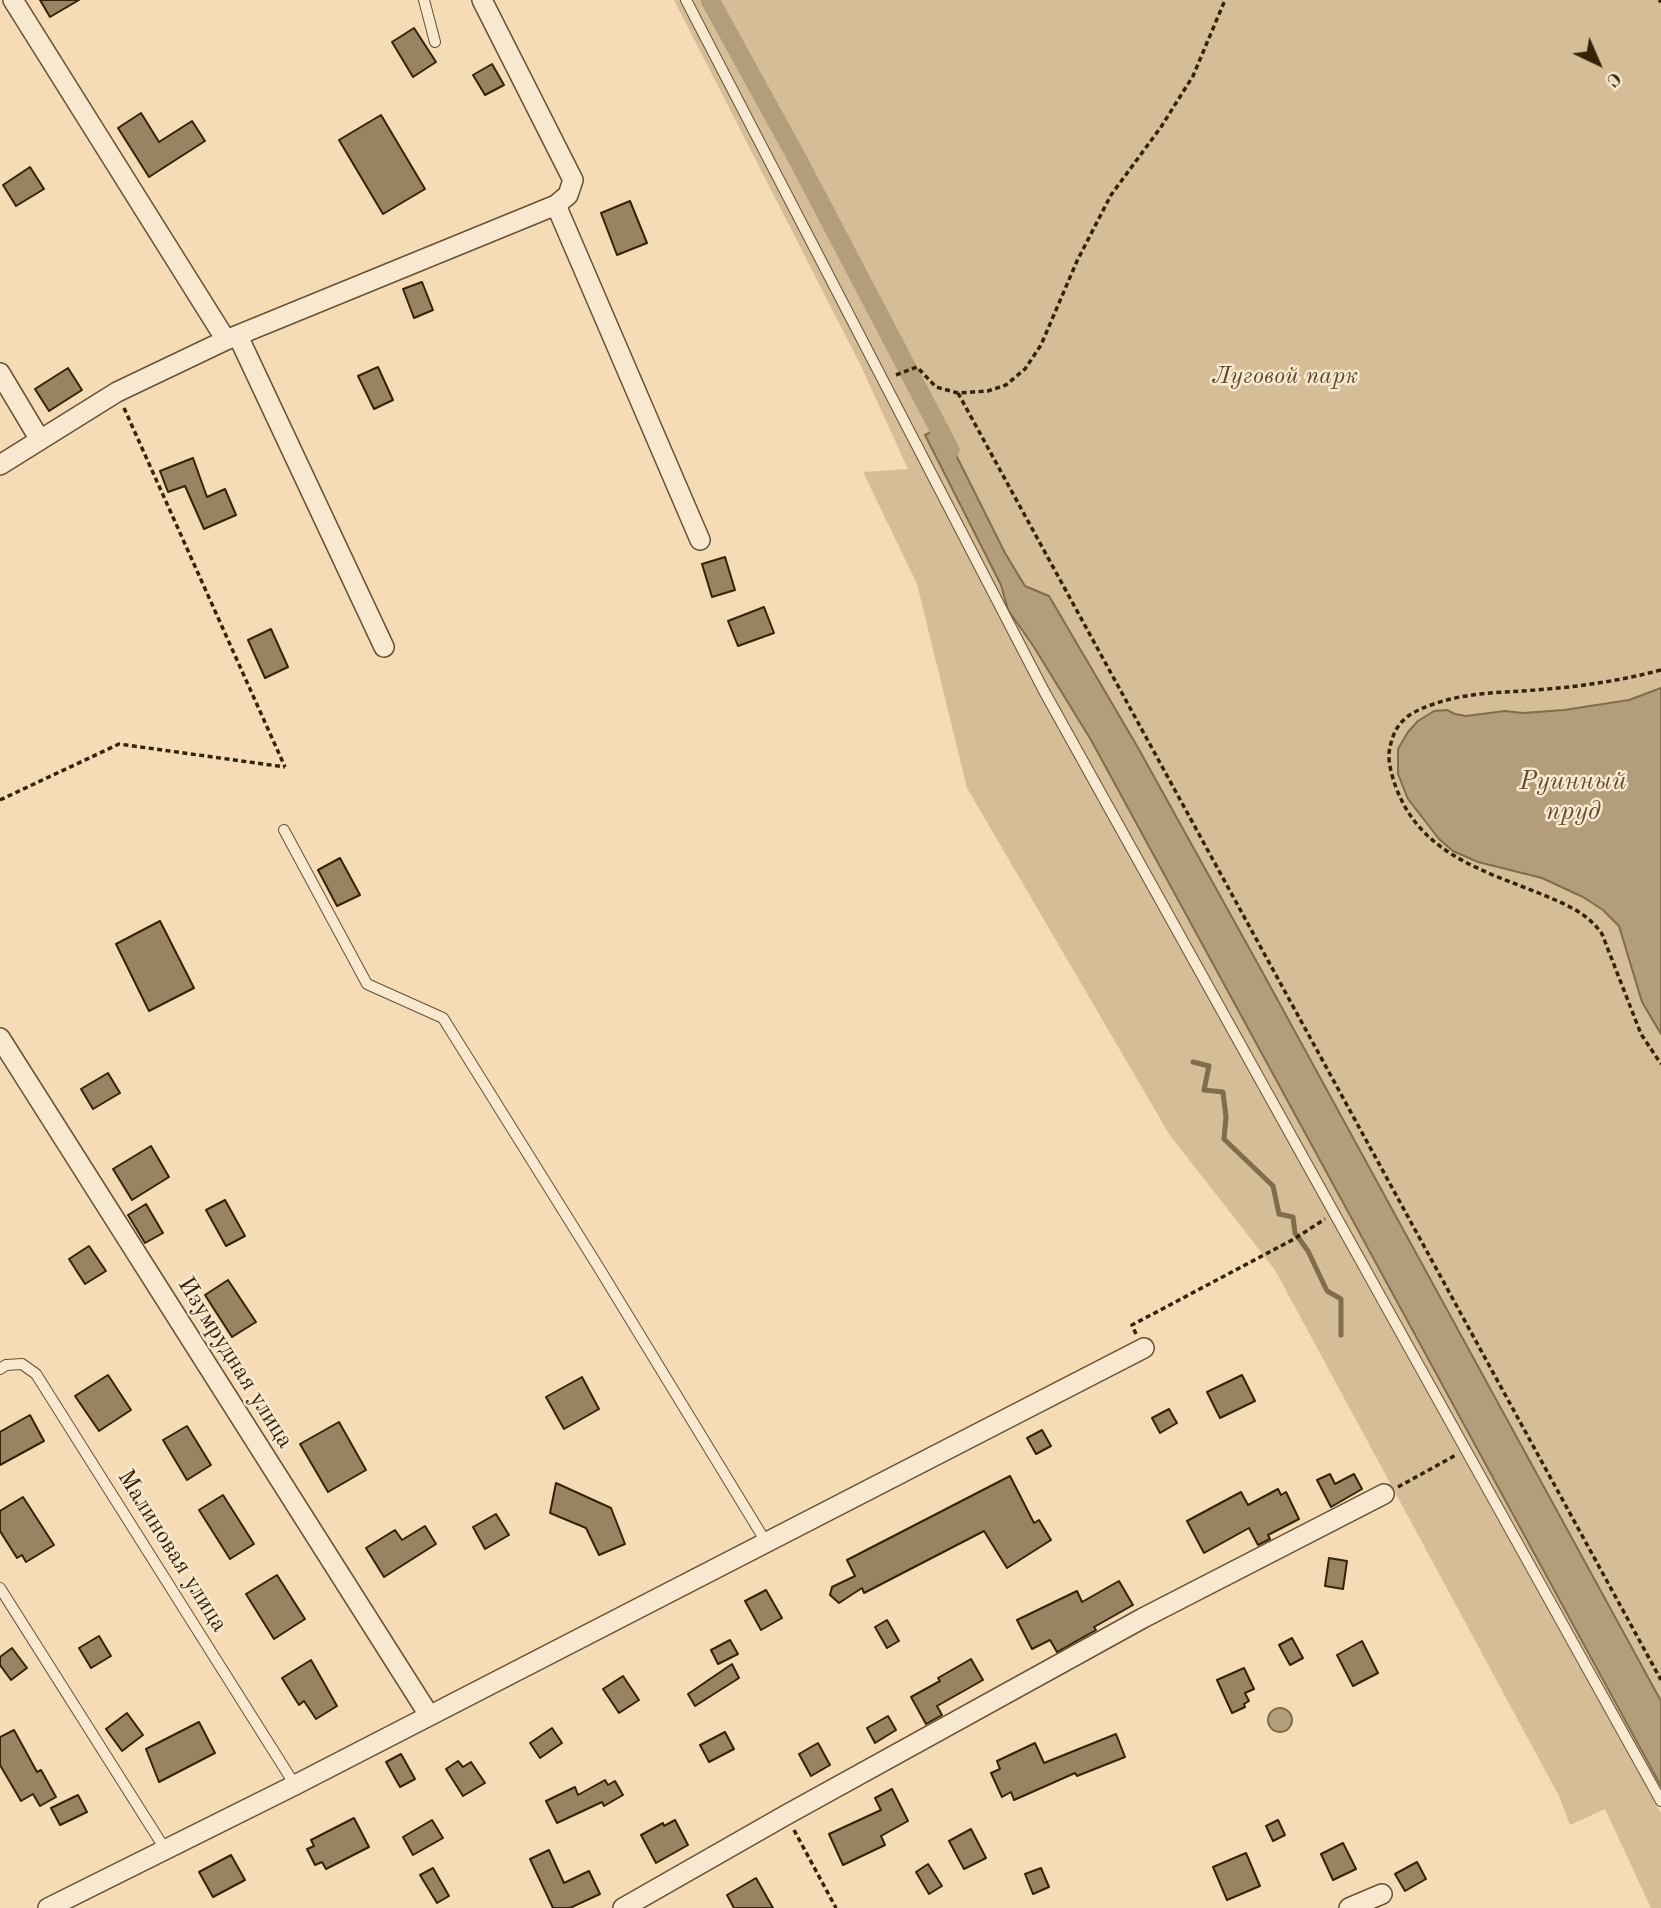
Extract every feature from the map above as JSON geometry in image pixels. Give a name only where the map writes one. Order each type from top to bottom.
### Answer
[{"type":"street","points":[[13,0],[232,338],[384,647]]},
{"type":"street","points":[[0,465],[117,392],[232,338],[556,205],[568,195],[573,180],[482,0]]},
{"type":"street","points":[[556,205],[700,540]]},
{"type":"street","points":[[0,373],[40,440]]},
{"type":"street","name":"Изумрудная улица","points":[[0,1038],[429,1715]]},
{"type":"street","points":[[48,1908],[295,1785],[1144,1348]]},
{"type":"street","points":[[623,1908],[1143,1618],[1384,1494]]},
{"type":"street","points":[[1349,1908],[1382,1894]]},
{"type":"lane","points":[[424,0],[435,42]]},
{"type":"lane","points":[[686,0],[1044,691],[1661,1801]]},
{"type":"lane","points":[[284,830],[367,984],[443,1018],[765,1542]]},
{"type":"lane","name":"Малиновая улица","points":[[0,1369],[6,1365],[22,1364],[36,1374],[295,1785]]},
{"type":"lane","points":[[0,1588],[165,1849]]},
{"type":"path","points":[[906,371],[917,367],[936,387],[957,393],[988,391],[1006,385],[1025,369],[1041,345],[1077,261],[1111,195],[1161,127],[1194,76],[1225,0]]},
{"type":"path","points":[[0,800],[119,744],[285,767],[117,392]]},
{"type":"path","points":[[957,393],[1661,1681]]},
{"type":"path","points":[[1661,670],[1587,686],[1463,694],[1409,713],[1394,732],[1389,756],[1397,792],[1408,815],[1423,834],[1463,863],[1551,898],[1593,921],[1602,934],[1641,1034],[1661,1064]]},
{"type":"path","points":[[1144,1348],[1132,1325],[1310,1230]]},
{"type":"path","points":[[1384,1494],[1467,1449]]},
{"type":"path","points":[[786,1815],[836,1908]]},
{"type":"green space","name":"Луговой парк","points":[[674,0],[1661,0],[1661,1807],[1327,1213],[1661,1813],[1661,1908],[1651,1908],[1605,1809],[1570,1825],[1559,1796],[1275,1270],[1169,1134],[967,788],[917,584],[863,472],[908,469],[861,366]]},
{"type":"water","points":[[942,427],[1005,553],[1025,586],[1049,596],[1137,746],[1661,1701],[1661,1786],[1091,740],[1008,610],[1001,585],[925,435]]},
{"type":"water","name":"Руинный пруд","points":[[1661,688],[1661,1034],[1642,1002],[1619,926],[1603,910],[1583,897],[1542,878],[1478,862],[1453,851],[1439,839],[1408,799],[1398,774],[1398,749],[1418,721],[1434,711],[1447,710],[1466,716],[1505,711],[1523,713],[1564,710],[1629,700]]},
{"type":"water","points":[[1280,1708],[1288,1712],[1292,1720],[1288,1728],[1280,1732],[1272,1728],[1268,1720],[1272,1712]]},
{"type":"building","points":[[40,0],[79,0],[50,17]]},
{"type":"building","points":[[414,28],[436,62],[413,77],[392,42]]},
{"type":"building","points":[[492,64],[504,85],[485,95],[473,75]]},
{"type":"building","points":[[141,113],[159,142],[192,121],[205,141],[149,177],[118,128]]},
{"type":"building","points":[[381,115],[425,189],[383,214],[339,140]]},
{"type":"building","points":[[30,167],[44,189],[16,206],[3,185]]},
{"type":"building","points":[[630,201],[647,243],[617,255],[601,213]]},
{"type":"building","points":[[422,282],[433,310],[414,318],[403,289]]},
{"type":"building","points":[[378,367],[393,400],[374,409],[358,376]]},
{"type":"building","points":[[68,368],[82,390],[49,411],[35,389]]},
{"type":"building","points":[[193,458],[207,497],[225,489],[236,515],[204,529],[185,486],[168,492],[160,471]]},
{"type":"building","points":[[725,557],[735,590],[712,597],[702,564]]},
{"type":"building","points":[[764,607],[774,633],[738,646],[728,621]]},
{"type":"building","points":[[271,629],[288,667],[265,678],[248,640]]},
{"type":"building","points":[[340,858],[360,895],[337,906],[318,870]]},
{"type":"building","points":[[160,921],[194,988],[149,1011],[116,944]]},
{"type":"building","points":[[108,1073],[120,1093],[93,1109],[81,1089]]},
{"type":"building","points":[[151,1146],[169,1177],[132,1200],[113,1169]]},
{"type":"building","points":[[225,1200],[245,1236],[226,1246],[206,1210]]},
{"type":"building","points":[[146,1204],[163,1233],[145,1243],[128,1215]]},
{"type":"building","points":[[89,1246],[106,1271],[85,1284],[69,1259]]},
{"type":"building","points":[[228,1280],[256,1322],[232,1337],[205,1295]]},
{"type":"building","points":[[108,1375],[131,1410],[99,1431],[75,1396]]},
{"type":"building","points":[[1242,1375],[1255,1401],[1220,1418],[1207,1392]]},
{"type":"building","points":[[582,1377],[599,1409],[564,1429],[546,1397]]},
{"type":"building","points":[[1169,1409],[1177,1423],[1160,1433],[1152,1418]]},
{"type":"building","points":[[30,1415],[44,1441],[0,1465],[0,1432]]},
{"type":"building","points":[[339,1422],[366,1470],[328,1492],[300,1444]]},
{"type":"building","points":[[187,1426],[211,1465],[187,1480],[163,1440]]},
{"type":"building","points":[[1042,1430],[1051,1446],[1036,1454],[1027,1438]]},
{"type":"building","points":[[1330,1474],[1335,1484],[1354,1474],[1362,1489],[1331,1507],[1317,1480]]},
{"type":"building","points":[[1010,1476],[1034,1523],[1039,1520],[1051,1540],[1007,1568],[984,1531],[864,1593],[862,1588],[839,1603],[830,1595],[832,1587],[855,1576],[847,1560]]},
{"type":"building","points":[[556,1483],[611,1508],[625,1544],[599,1555],[586,1528],[550,1513]]},
{"type":"building","points":[[1278,1489],[1281,1495],[1286,1492],[1299,1519],[1268,1535],[1270,1539],[1258,1545],[1249,1528],[1204,1553],[1187,1521],[1241,1492],[1248,1505]]},
{"type":"building","points":[[223,1495],[254,1544],[230,1559],[199,1510]]},
{"type":"building","points":[[23,1497],[54,1545],[26,1562],[22,1555],[17,1558],[0,1531],[0,1511]]},
{"type":"building","points":[[496,1514],[509,1535],[485,1549],[473,1527]]},
{"type":"building","points":[[425,1526],[436,1544],[384,1577],[366,1548],[395,1530],[402,1540]]},
{"type":"building","points":[[1329,1558],[1347,1561],[1343,1589],[1325,1586]]},
{"type":"building","points":[[277,1575],[305,1619],[274,1639],[246,1594]]},
{"type":"building","points":[[1119,1581],[1133,1605],[1057,1652],[1050,1640],[1032,1649],[1017,1620],[1077,1591],[1082,1602]]},
{"type":"building","points":[[766,1590],[782,1618],[761,1630],[745,1601]]},
{"type":"building","points":[[887,1620],[899,1641],[887,1648],[875,1627]]},
{"type":"building","points":[[99,1636],[111,1656],[91,1668],[79,1648]]},
{"type":"building","points":[[1292,1638],[1303,1658],[1290,1665],[1279,1645]]},
{"type":"building","points":[[730,1640],[738,1654],[718,1664],[711,1650]]},
{"type":"building","points":[[1362,1641],[1378,1673],[1353,1686],[1337,1655]]},
{"type":"building","points":[[12,1648],[27,1668],[11,1680],[0,1665],[0,1657]]},
{"type":"building","points":[[971,1659],[983,1680],[937,1706],[942,1715],[926,1724],[911,1697]]},
{"type":"building","points":[[311,1660],[337,1706],[316,1719],[304,1701],[299,1705],[282,1678]]},
{"type":"building","points":[[732,1664],[739,1678],[695,1706],[688,1694]]},
{"type":"building","points":[[1244,1668],[1254,1689],[1245,1693],[1249,1701],[1244,1704],[1245,1707],[1232,1713],[1217,1680]]},
{"type":"building","points":[[623,1676],[639,1700],[619,1713],[603,1689]]},
{"type":"building","points":[[127,1713],[143,1735],[122,1751],[106,1729]]},
{"type":"building","points":[[888,1716],[896,1730],[875,1743],[867,1728]]},
{"type":"building","points":[[199,1722],[215,1753],[159,1782],[146,1749]]},
{"type":"building","points":[[552,1728],[562,1743],[540,1758],[530,1743]]},
{"type":"building","points":[[14,1730],[37,1772],[41,1770],[56,1797],[40,1806],[33,1794],[21,1801],[0,1765],[0,1737]]},
{"type":"building","points":[[725,1732],[734,1749],[709,1762],[700,1745]]},
{"type":"building","points":[[1116,1734],[1125,1757],[1077,1776],[1075,1773],[1014,1800],[1011,1792],[1002,1797],[991,1773],[1000,1769],[997,1761],[1035,1743],[1044,1763]]},
{"type":"building","points":[[818,1743],[830,1765],[811,1776],[799,1754]]},
{"type":"building","points":[[401,1754],[415,1779],[400,1787],[386,1762]]},
{"type":"building","points":[[458,1761],[463,1767],[471,1762],[485,1783],[463,1796],[446,1769]]},
{"type":"building","points":[[605,1780],[608,1785],[615,1781],[623,1795],[604,1806],[602,1802],[557,1823],[546,1801],[575,1787],[578,1795]]},
{"type":"building","points":[[892,1789],[908,1821],[881,1836],[885,1845],[843,1865],[829,1834],[881,1810],[875,1798]]},
{"type":"building","points":[[78,1795],[87,1812],[60,1825],[51,1808]]},
{"type":"building","points":[[354,1818],[369,1847],[326,1869],[322,1862],[315,1865],[307,1849],[314,1846],[311,1840]]},
{"type":"building","points":[[432,1820],[443,1838],[413,1855],[403,1837]]},
{"type":"building","points":[[675,1820],[688,1845],[656,1863],[641,1835]]},
{"type":"building","points":[[1278,1820],[1285,1835],[1273,1841],[1266,1826]]},
{"type":"building","points":[[971,1829],[986,1858],[964,1869],[949,1841]]},
{"type":"building","points":[[1343,1843],[1356,1869],[1333,1880],[1321,1854]]},
{"type":"building","points":[[549,1850],[564,1883],[589,1871],[600,1894],[570,1908],[553,1908],[530,1859]]},
{"type":"building","points":[[1246,1853],[1260,1886],[1227,1900],[1213,1867]]},
{"type":"building","points":[[231,1855],[245,1880],[213,1897],[199,1872]]},
{"type":"building","points":[[1417,1862],[1426,1879],[1405,1891],[1395,1874]]},
{"type":"building","points":[[928,1864],[942,1886],[929,1894],[916,1872]]},
{"type":"building","points":[[433,1868],[449,1896],[437,1903],[420,1875]]},
{"type":"building","points":[[1041,1868],[1049,1887],[1033,1894],[1025,1874]]},
{"type":"building","points":[[756,1878],[773,1908],[734,1908],[727,1895]]},
{"type":"waterway","points":[[710,0],[798,160],[950,450]]},
{"type":"waterway","points":[[1193,1062],[1209,1066],[1204,1090],[1223,1092],[1226,1117],[1224,1139],[1273,1186],[1279,1214],[1293,1217],[1295,1233],[1308,1251],[1327,1291],[1341,1299],[1341,1335]]}]
